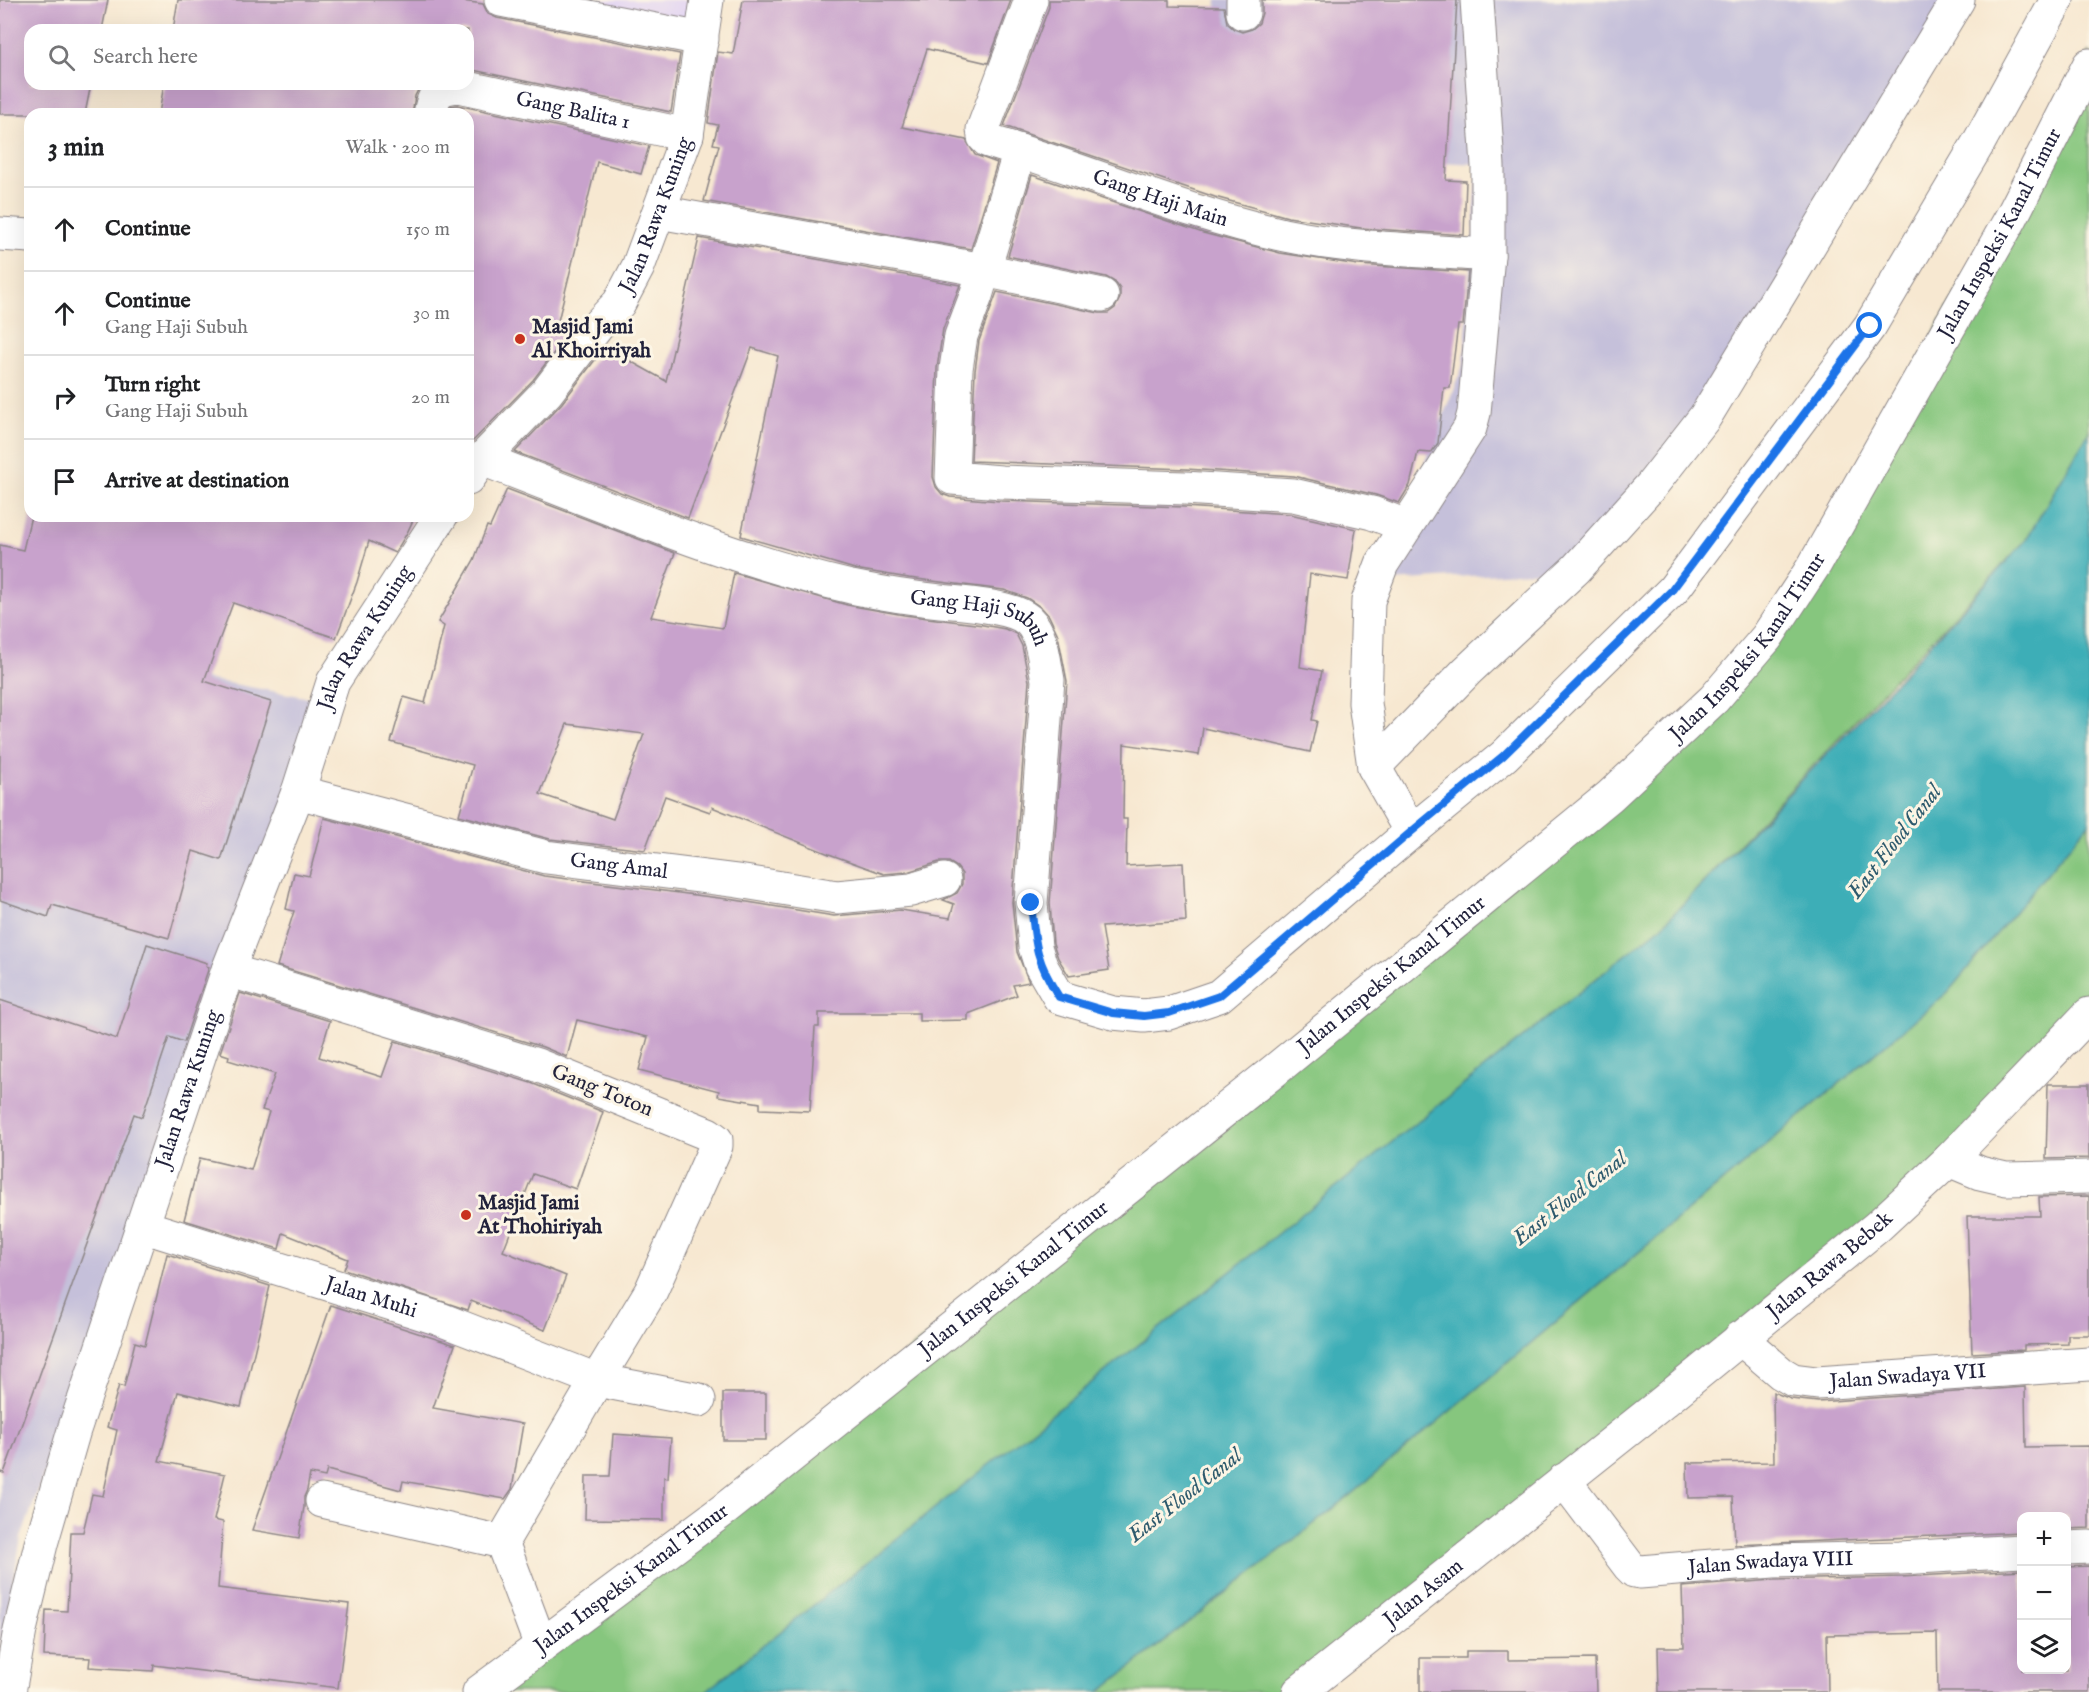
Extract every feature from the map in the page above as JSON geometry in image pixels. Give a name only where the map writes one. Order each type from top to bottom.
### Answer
[{"type":"street","points":[[501,0],[702,39]]},
{"type":"street","name":"Jalan Rawa Kuning","points":[[474,468],[547,392],[599,324],[619,303],[638,267],[687,135],[707,0]]},
{"type":"street","name":"Gang Haji Main","points":[[1031,0],[983,129],[984,137],[988,141],[1202,212],[1284,235],[1356,245],[1488,255]]},
{"type":"street","points":[[1477,0],[1488,166],[1488,255],[1474,413],[1470,428],[1382,564],[1368,601],[1365,703],[1374,767],[1411,832],[1503,756],[1672,590],[1870,326],[1979,142],[2057,0]]},
{"type":"street","points":[[1374,767],[1467,671],[1576,569],[1651,486],[1705,417],[1958,0]]},
{"type":"street","name":"Jalan Inspeksi Kanal Timur","points":[[479,1692],[724,1509],[1274,1071],[1610,796],[1714,699],[1767,637],[1815,564],[2011,218],[2089,65]]},
{"type":"street","name":"Gang Balita 1","points":[[474,89],[687,135]]},
{"type":"street","name":"Gang Balita 1","points":[[431,108],[433,100],[440,90]]},
{"type":"street","points":[[1020,150],[984,270],[961,336],[956,369],[952,478],[1293,495],[1372,513],[1406,525]]},
{"type":"street","points":[[659,212],[984,270],[1102,295]]},
{"type":"street","points":[[0,234],[24,236]]},
{"type":"street","name":"Gang Haji Subuh","points":[[474,468],[781,567],[852,587],[940,601],[972,603],[1013,613],[1028,620],[1036,630],[1042,646],[1048,680],[1031,903],[1035,947],[1041,966],[1059,997],[1113,1013],[1144,1016],[1169,1013],[1219,996],[1411,832]]},
{"type":"street","name":"Jalan Rawa Kuning","points":[[9,1692],[20,1630],[41,1544],[74,1430],[228,970],[298,792],[333,682],[437,522]]},
{"type":"street","name":"Gang Amal","points":[[298,792],[546,857],[738,881],[837,897],[910,890],[944,880]]},
{"type":"street","name":"Gang Toton","points":[[228,970],[537,1065],[708,1134],[716,1140],[709,1164],[651,1291],[597,1380]]},
{"type":"street","name":"Jalan Rawa Bebek","points":[[1556,1487],[1877,1227],[1949,1160],[2089,1014]]},
{"type":"street","points":[[1949,1160],[1980,1173],[2006,1179],[2089,1177]]},
{"type":"street","name":"Jalan Muhi","points":[[142,1226],[440,1319],[597,1380],[699,1400]]},
{"type":"street","name":"Jalan Swadaya VII","points":[[1740,1338],[1781,1373],[1793,1380],[1817,1383],[2089,1364]]},
{"type":"street","points":[[502,1542],[597,1380]]},
{"type":"street","name":"Jalan Asam","points":[[1299,1692],[1556,1487]]},
{"type":"street","name":"Jalan Swadaya VIII","points":[[1556,1487],[1629,1566],[1634,1571],[1640,1572],[1773,1561],[1900,1558],[2017,1551]]},
{"type":"street","points":[[322,1501],[502,1542]]},
{"type":"street","points":[[502,1542],[541,1646]]},
{"type":"street","points":[[2071,1548],[2089,1547]]},
{"type":"shaded area","points":[[533,0],[696,0],[692,28]]},
{"type":"shaded area","points":[[1217,0],[1953,0],[1789,280],[1576,569],[1377,582],[1464,363],[1478,164],[1199,150]]},
{"type":"shaded area","points":[[0,642],[333,702],[309,740],[21,1538],[0,1652]]},
{"type":"green space","points":[[2089,51],[2089,432],[2026,540],[1662,926],[706,1692],[481,1692],[1655,754],[1767,637]]},
{"type":"green space","points":[[2089,823],[2089,1014],[1949,1160],[1296,1692],[1099,1692],[1343,1501],[1948,992]]},
{"type":"water","name":"East Flood Canal","points":[[2089,432],[2089,823],[1948,992],[1343,1501],[1099,1692],[705,1692],[1662,926],[1894,684],[2026,540]]},
{"type":"building","points":[[0,0],[108,0],[103,24],[24,24],[24,90],[90,90],[86,108],[24,108],[24,114],[0,114]]},
{"type":"building","points":[[178,0],[455,0],[483,4],[488,14],[497,18],[680,54],[671,112],[474,70],[474,24],[174,24]]},
{"type":"building","points":[[743,0],[1011,0],[988,63],[927,49],[902,127],[966,140],[975,155],[997,163],[971,249],[704,201],[719,145],[713,144],[718,125],[708,123],[718,52],[733,54]]},
{"type":"building","points":[[1049,0],[1169,0],[1169,6],[1224,7],[1227,23],[1242,32],[1252,29],[1259,23],[1262,0],[1457,0],[1446,180],[1466,181],[1464,235],[1361,228],[1288,217],[1215,197],[1004,126],[1049,7]]},
{"type":"building","points":[[163,90],[418,90],[413,108],[160,108]]},
{"type":"building","points":[[457,105],[471,108],[450,108]]},
{"type":"building","points":[[474,109],[649,146],[641,174],[597,162],[558,321],[572,329],[533,380],[474,440]]},
{"type":"building","points":[[1032,175],[1203,233],[1280,253],[1358,265],[1468,272],[1463,325],[1458,325],[1450,388],[1444,388],[1438,443],[1431,453],[1418,452],[1410,485],[1399,503],[1376,495],[1294,476],[1186,469],[971,461],[975,371],[979,341],[997,292],[1099,313],[1108,313],[1115,308],[1120,298],[1120,289],[1115,282],[1106,277],[1008,256]]},
{"type":"building","points":[[699,238],[960,285],[943,329],[937,368],[933,477],[936,487],[942,494],[950,497],[1000,501],[1184,507],[1290,514],[1356,529],[1348,580],[1310,574],[1300,667],[1322,671],[1312,720],[1317,721],[1310,752],[1203,728],[1199,755],[1124,744],[1123,819],[1127,819],[1126,866],[1183,863],[1186,921],[1102,927],[1109,970],[1069,976],[1058,958],[1053,943],[1050,903],[1067,681],[1058,635],[1049,616],[1027,598],[1004,590],[855,569],[741,536],[778,356],[752,348],[688,518],[515,452],[562,403],[605,347],[666,381]]},
{"type":"building","points":[[507,489],[675,553],[651,617],[723,628],[734,573],[847,605],[983,625],[1005,629],[1016,634],[1022,646],[1029,681],[1012,902],[1017,952],[1029,982],[1013,985],[1017,995],[968,1014],[968,1020],[919,1021],[919,1013],[819,1013],[819,1027],[815,1027],[810,1111],[760,1109],[760,1103],[718,1096],[719,1091],[639,1070],[648,1037],[577,1020],[567,1057],[543,1047],[277,966],[294,911],[286,909],[294,873],[309,876],[324,818],[544,876],[735,900],[834,916],[901,910],[950,918],[954,904],[943,900],[957,893],[962,884],[962,874],[949,862],[939,862],[907,872],[884,874],[712,807],[710,812],[665,796],[645,850],[550,839],[459,815],[473,765],[391,742],[404,697],[425,703],[444,626],[438,622],[474,560],[487,526],[490,527]],"holes":[[[567,724],[644,734],[613,819],[540,794]]]},
{"type":"building","points":[[30,522],[412,522],[395,553],[369,541],[357,582],[336,638],[233,603],[204,681],[271,702],[221,860],[193,851],[169,938],[52,905],[48,917],[0,900],[0,545],[23,550]]},
{"type":"building","points":[[147,944],[207,963],[206,966],[209,967],[184,1042],[169,1037],[142,1117],[134,1114],[4,1473],[0,1472],[0,1000],[117,1039]]},
{"type":"building","points":[[240,993],[330,1021],[319,1057],[382,1077],[395,1041],[531,1083],[603,1112],[576,1189],[533,1174],[503,1251],[566,1276],[545,1330],[471,1301],[468,1310],[344,1269],[348,1259],[283,1233],[279,1249],[184,1220],[200,1158],[251,1170],[269,1112],[262,1110],[275,1074],[228,1060],[229,1056],[220,1053]]},
{"type":"building","points":[[2048,1084],[2089,1084],[2089,1158],[2046,1159]]},
{"type":"building","points":[[2089,1196],[2089,1335],[2068,1335],[2068,1344],[2024,1345],[2024,1350],[1972,1353],[1967,1216],[2040,1216],[2039,1197]]},
{"type":"building","points":[[167,1254],[270,1286],[241,1407],[178,1392],[159,1461],[225,1474],[214,1520],[223,1522],[218,1588],[349,1604],[338,1688],[154,1665],[153,1671],[89,1667],[90,1658],[44,1656],[46,1610],[67,1611],[71,1532],[83,1532],[92,1494],[103,1496],[117,1430],[107,1427],[119,1385],[124,1387],[135,1342],[145,1345]]},
{"type":"building","points":[[331,1305],[455,1345],[433,1408],[523,1424],[512,1489],[505,1499],[403,1481],[401,1490],[327,1470],[325,1477],[310,1474],[304,1497],[299,1538],[252,1530]]},
{"type":"building","points":[[2025,1387],[2026,1447],[2089,1446],[2089,1528],[2071,1529],[2071,1512],[2017,1512],[2017,1532],[1735,1545],[1733,1497],[1688,1498],[1687,1463],[1774,1462],[1773,1392],[1791,1399],[1818,1402]]},
{"type":"building","points":[[723,1393],[766,1393],[766,1440],[723,1440]]},
{"type":"building","points":[[613,1434],[671,1438],[668,1478],[664,1477],[664,1520],[585,1519],[586,1476],[610,1476]]},
{"type":"building","points":[[2089,1566],[2089,1692],[1938,1692],[1937,1633],[1827,1635],[1828,1692],[1659,1692],[1658,1647],[1684,1647],[1682,1587],[1774,1580],[1901,1577],[2017,1570],[2017,1674],[2071,1674],[2071,1567]]},
{"type":"building","points":[[1466,1651],[1508,1651],[1508,1660],[1595,1659],[1596,1692],[1420,1692],[1420,1658],[1466,1658]]},
{"type":"place","name":"Masjid Jami Al Khoirriyah","points":[[520,339]]},
{"type":"place","name":"Masjid Jami At Thohiriyah","points":[[466,1215]]},
{"type":"route","points":[[1031,903],[1035,947],[1041,966],[1059,997],[1113,1013],[1144,1016],[1169,1013],[1219,996],[1503,756],[1672,590],[1870,326]]}]
